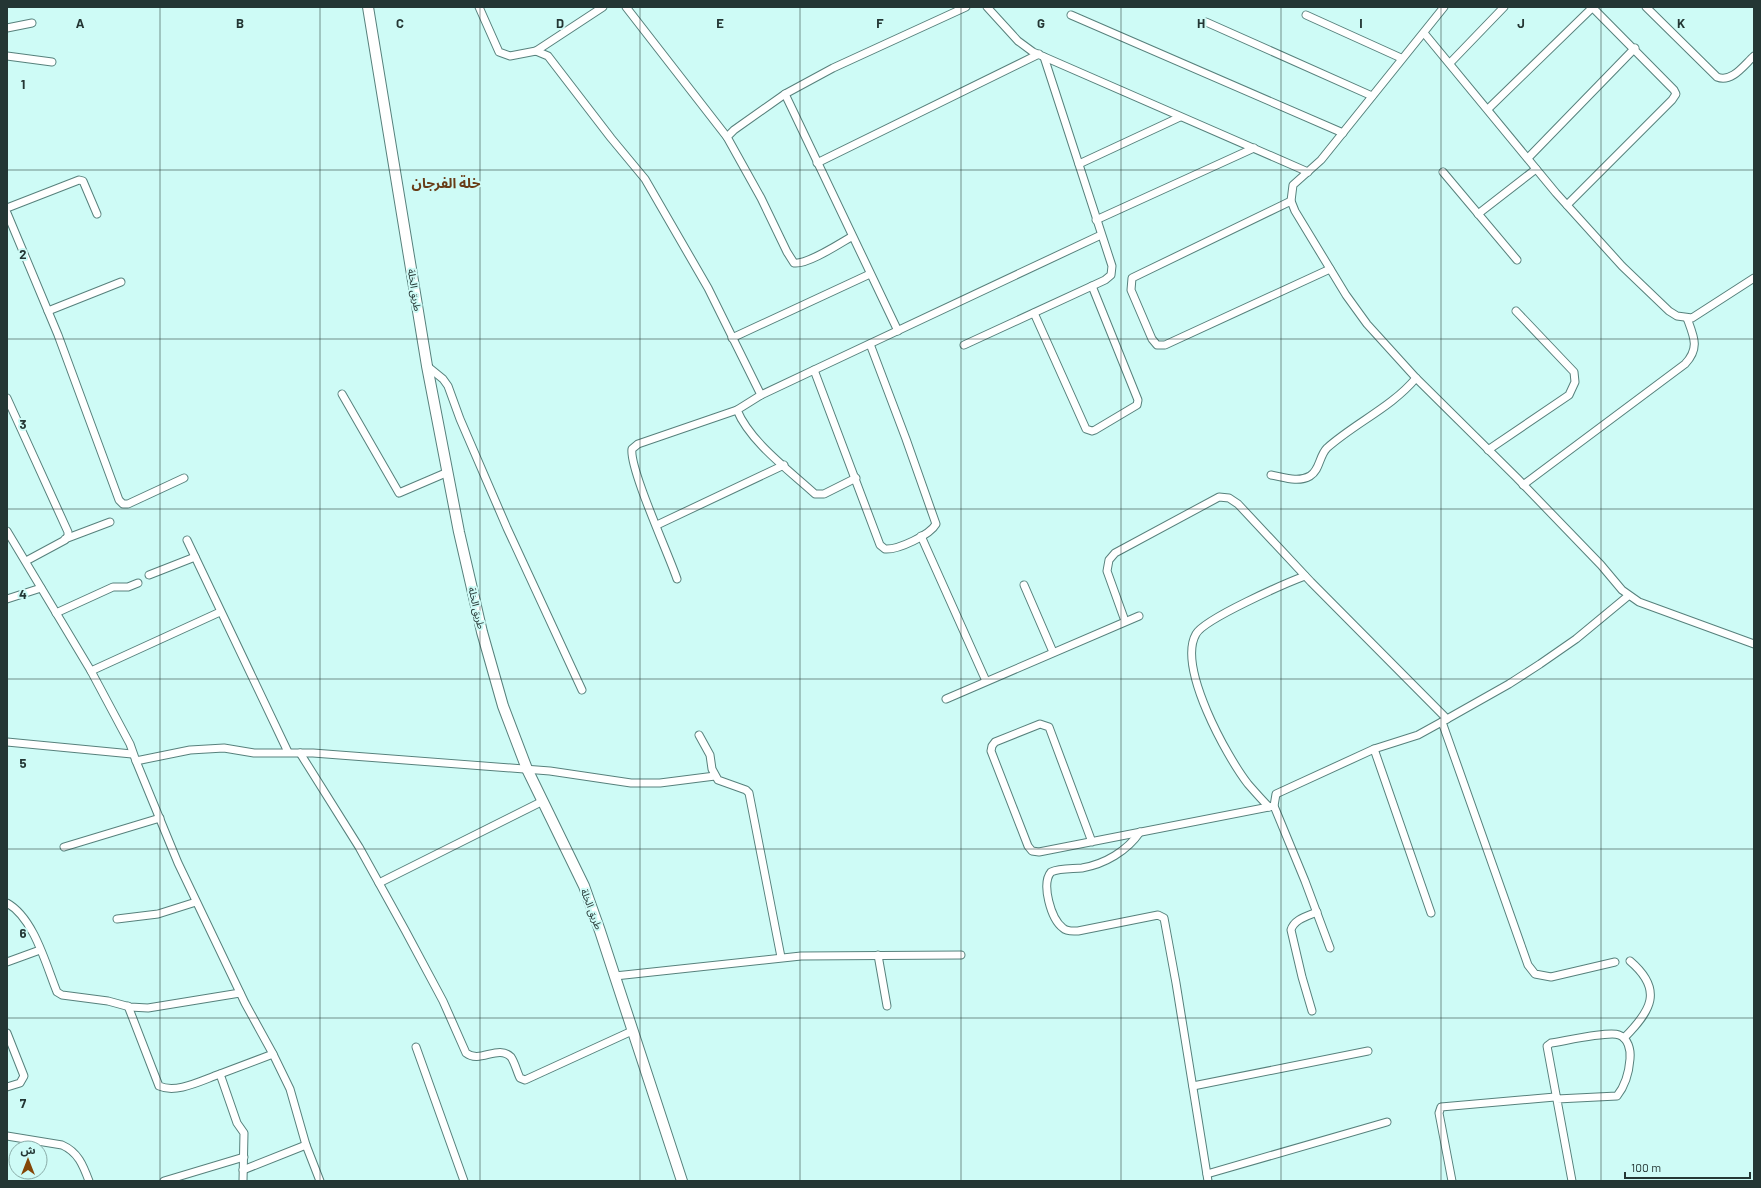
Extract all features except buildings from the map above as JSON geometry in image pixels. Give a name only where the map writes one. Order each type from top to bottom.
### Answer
[{"type":"street","name":"طريق الخلة","points":[[368,7],[427,366],[459,532],[482,632],[503,706],[527,770],[541,802],[584,886],[682,1181]]},
{"type":"street","points":[[479,7],[499,52],[510,56],[536,51],[603,7]]},
{"type":"street","points":[[626,7],[727,137],[761,198],[787,252],[794,263],[799,264],[851,237]]},
{"type":"street","points":[[727,137],[734,130],[785,94],[833,68],[966,7]]},
{"type":"street","points":[[987,7],[1018,41],[1041,56],[1308,172]]},
{"type":"street","points":[[1444,7],[1424,33],[1401,58],[1321,160],[1293,185],[1291,201],[1302,225],[1367,324],[1416,378],[1601,565],[1628,596],[1639,602],[1754,644]]},
{"type":"street","points":[[1450,63],[1504,7]]},
{"type":"street","points":[[1488,109],[1592,7],[1674,90],[1675,97],[1567,205]]},
{"type":"street","points":[[1646,7],[1717,77],[1722,79],[1730,78],[1754,56]]},
{"type":"street","points":[[1071,15],[1343,133]]},
{"type":"street","points":[[1306,16],[1401,58]]},
{"type":"street","points":[[7,28],[32,22]]},
{"type":"street","points":[[1206,22],[1372,96]]},
{"type":"street","points":[[1424,33],[1567,205],[1636,280],[1669,311],[1677,316],[1687,318],[1697,316],[1754,278]]},
{"type":"street","points":[[1528,158],[1634,48]]},
{"type":"street","points":[[536,51],[548,56],[611,138],[645,179],[708,288],[761,395]]},
{"type":"street","points":[[7,56],[52,62]]},
{"type":"street","points":[[817,163],[1041,56]]},
{"type":"street","points":[[964,345],[1092,286],[1109,277],[1112,271],[1112,266],[1041,56]]},
{"type":"street","points":[[785,94],[851,237],[898,332]]},
{"type":"street","points":[[1078,164],[1180,117]]},
{"type":"street","points":[[1096,220],[1254,148]]},
{"type":"street","points":[[1478,214],[1536,169]]},
{"type":"street","points":[[1443,172],[1517,260]]},
{"type":"street","points":[[7,208],[79,180],[83,182],[87,188],[97,214]]},
{"type":"street","points":[[1291,201],[1132,278],[1131,290],[1152,340],[1157,345],[1165,345],[1330,269]]},
{"type":"street","points":[[7,214],[48,311],[119,500],[123,504],[128,504],[184,478]]},
{"type":"street","points":[[677,579],[640,484],[631,454],[632,449],[638,444],[737,410],[761,395],[898,332],[1101,235]]},
{"type":"street","points":[[732,338],[870,274]]},
{"type":"street","points":[[48,311],[122,282]]},
{"type":"street","points":[[1034,313],[1086,429],[1092,431],[1095,430],[1137,405],[1138,400],[1092,286]]},
{"type":"street","points":[[1488,450],[1569,395],[1575,382],[1574,372],[1516,311]]},
{"type":"street","points":[[1523,485],[1685,364],[1691,357],[1695,345],[1687,318]]},
{"type":"street","points":[[814,370],[882,548],[895,549],[921,536],[934,526],[936,522],[870,344]]},
{"type":"street","points":[[427,366],[443,379],[448,386],[460,419],[508,528],[582,690]]},
{"type":"street","points":[[1271,476],[1298,480],[1310,476],[1318,466],[1327,448],[1396,398],[1416,378]]},
{"type":"street","points":[[342,394],[399,493],[448,472]]},
{"type":"street","points":[[7,398],[68,532],[68,536],[65,540]]},
{"type":"street","points":[[737,410],[745,424],[758,440],[816,494],[824,494],[856,478]]},
{"type":"street","points":[[657,525],[784,464]]},
{"type":"street","points":[[1125,621],[1107,572],[1109,560],[1115,552],[1219,497],[1229,498],[1238,504],[1305,576],[1445,720],[1528,965],[1535,974],[1551,977],[1615,962]]},
{"type":"street","points":[[26,561],[65,540],[110,522]]},
{"type":"street","points":[[7,531],[91,671],[130,744],[132,754],[196,902],[240,993],[290,1089],[306,1145],[320,1181]]},
{"type":"street","points":[[921,536],[986,681]]},
{"type":"street","points":[[187,540],[288,752]]},
{"type":"street","points":[[149,575],[195,557]]},
{"type":"street","points":[[1305,576],[1274,588],[1200,629],[1196,634],[1193,643],[1193,670],[1197,685],[1219,735],[1248,784],[1272,806],[1317,912],[1330,948]]},
{"type":"street","points":[[56,613],[113,587],[128,587],[138,583]]},
{"type":"street","points":[[1024,585],[1053,652]]},
{"type":"street","points":[[7,599],[41,588]]},
{"type":"street","points":[[1272,806],[1274,798],[1280,792],[1374,749],[1418,735],[1509,684],[1576,639],[1628,596]]},
{"type":"street","points":[[91,671],[220,612]]},
{"type":"street","points":[[946,699],[1139,616]]},
{"type":"street","points":[[1092,842],[1049,727],[1045,724],[1040,724],[995,742],[991,751],[1028,846],[1032,851],[1039,852],[1092,842],[1272,806]]},
{"type":"street","points":[[699,735],[710,755],[715,776],[722,783],[746,790],[749,793],[781,957]]},
{"type":"street","points":[[7,742],[132,754]]},
{"type":"street","points":[[136,761],[206,748],[224,748],[254,753],[288,752],[578,774],[631,783],[660,783],[715,776]]},
{"type":"street","points":[[1374,749],[1432,913]]},
{"type":"street","points":[[300,753],[379,883],[443,1001],[460,1044],[468,1055],[475,1058],[498,1052],[506,1054],[511,1058],[520,1078],[526,1080],[632,1031]]},
{"type":"street","points":[[379,883],[541,802]]},
{"type":"street","points":[[64,847],[160,818]]},
{"type":"street","points":[[1140,832],[1130,845],[1107,859],[1083,868],[1051,872],[1046,880],[1048,899],[1060,926],[1069,931],[1078,932],[1158,915],[1164,918],[1208,1177],[1387,1122]]},
{"type":"street","points":[[117,919],[158,914],[196,902]]},
{"type":"street","points":[[7,903],[21,914],[30,925],[57,992],[62,995],[148,1008],[240,993]]},
{"type":"street","points":[[1312,1011],[1291,930],[1292,926],[1299,920],[1317,912]]},
{"type":"street","points":[[7,962],[40,950]]},
{"type":"street","points":[[615,976],[781,957],[834,954],[961,955]]},
{"type":"street","points":[[878,955],[887,1006]]},
{"type":"street","points":[[1624,1038],[1646,1013],[1651,996],[1646,977],[1630,961]]},
{"type":"street","points":[[128,1006],[159,1086],[166,1089],[174,1089],[220,1074],[273,1054]]},
{"type":"street","points":[[7,1033],[24,1076],[20,1083],[7,1087]]},
{"type":"street","points":[[1452,1181],[1439,1113],[1441,1106],[1556,1098],[1617,1096],[1626,1080],[1630,1066],[1630,1055],[1628,1044],[1624,1038],[1612,1034],[1548,1044],[1546,1050],[1556,1098],[1572,1181]]},
{"type":"street","points":[[416,1047],[464,1181]]},
{"type":"street","points":[[1193,1086],[1368,1051]]},
{"type":"street","points":[[220,1074],[237,1123],[244,1133],[244,1181]]},
{"type":"street","points":[[7,1136],[62,1145],[69,1148],[82,1162],[89,1181]]},
{"type":"street","points":[[243,1170],[306,1145]]},
{"type":"street","points":[[164,1181],[244,1157]]},
{"type":"district","name":"خلة الفرجان","points":[[446,182]]}]
